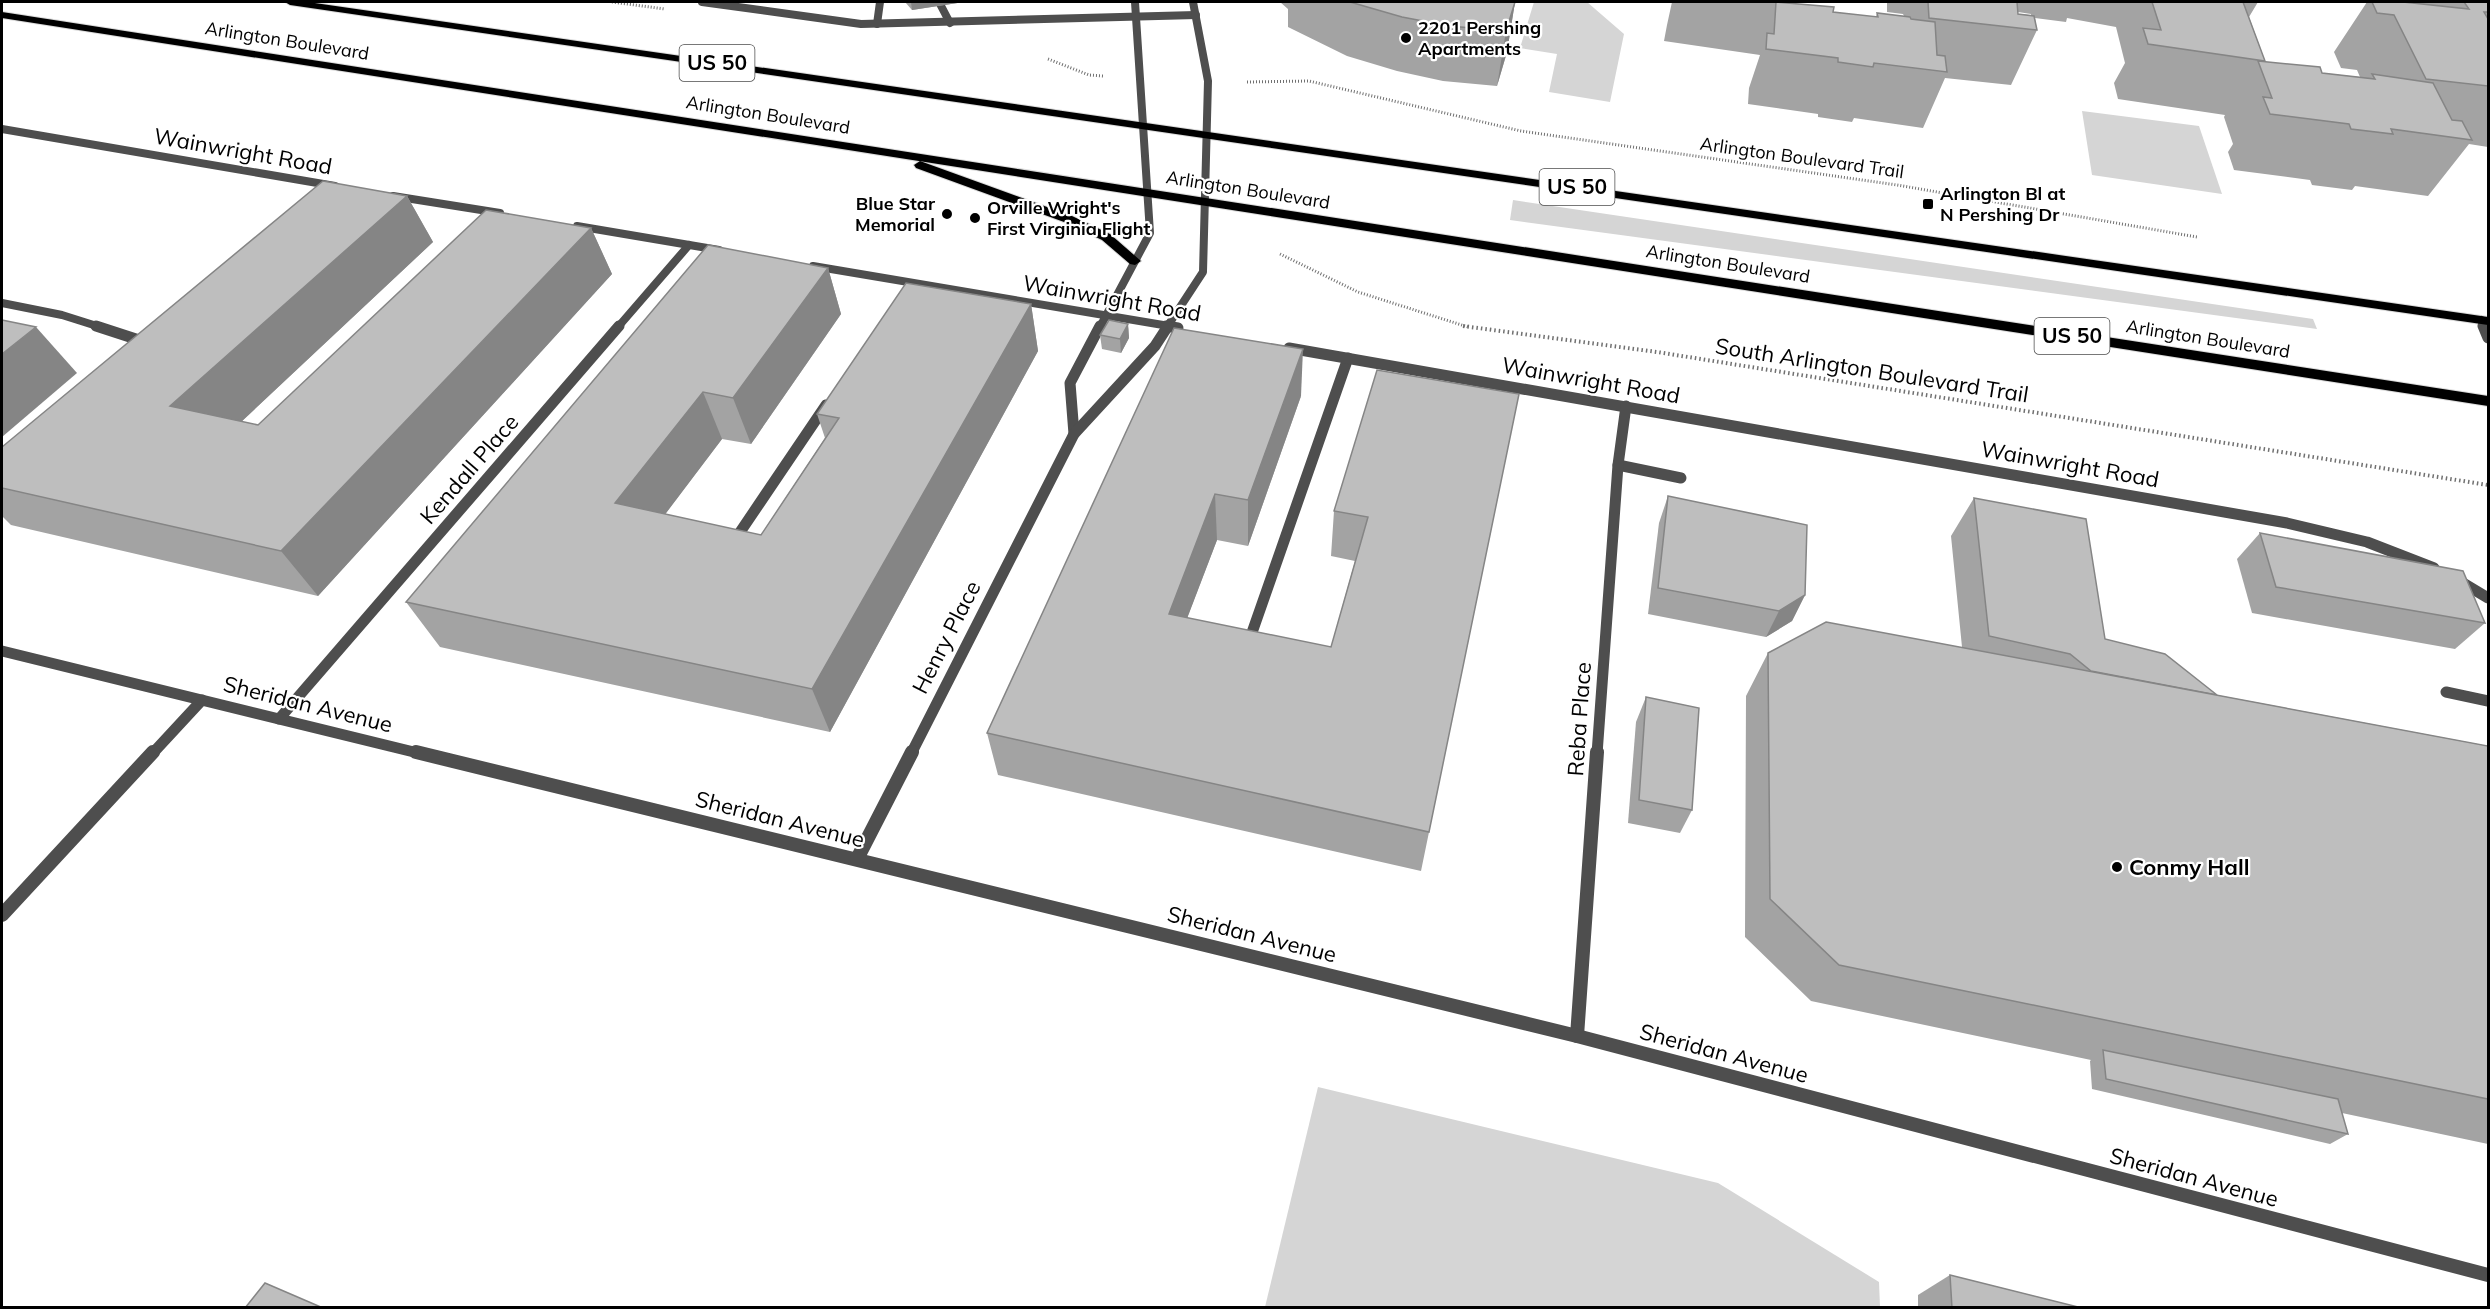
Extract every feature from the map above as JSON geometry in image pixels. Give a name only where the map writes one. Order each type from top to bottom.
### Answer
[{"type":"highway","name":"Arlington Boulevard","points":[[290,2],[1145,124],[2486,321]]},
{"type":"highway","name":"Arlington Boulevard","points":[[2,15],[2488,401]]},
{"type":"highway","points":[[883,151],[1068,219],[1106,237],[1135,261]]},
{"type":"street","points":[[702,2],[877,24],[1196,15]]},
{"type":"street","points":[[877,24],[880,2]]},
{"type":"street","points":[[939,2],[950,23]]},
{"type":"street","points":[[1074,434],[1070,383],[1150,233],[1136,2]]},
{"type":"street","name":"Henry Place","points":[[857,859],[1074,434],[1155,346],[1203,272],[1208,81],[1193,2]]},
{"type":"street","name":"Wainwright Road","points":[[2,129],[346,188]]},
{"type":"street","points":[[380,193],[514,216]]},
{"type":"street","points":[[560,223],[735,253]]},
{"type":"street","name":"Kendall Place","points":[[279,719],[688,245]]},
{"type":"street","name":"Wainwright Road","points":[[804,265],[905,287],[1106,316],[1191,331]]},
{"type":"street","points":[[2,303],[62,315],[135,344],[149,335]]},
{"type":"street","points":[[2486,321],[2488,338]]},
{"type":"street","name":"Wainwright Road","points":[[1281,346],[2287,522],[2367,542],[2447,574],[2488,598]]},
{"type":"street","points":[[1246,651],[1348,358]]},
{"type":"street","points":[[728,550],[831,396]]},
{"type":"street","name":"Reba Place","points":[[1577,1036],[1618,465],[1626,406]]},
{"type":"street","points":[[1618,465],[1681,478]]},
{"type":"street","name":"Sheridan Avenue","points":[[2,651],[1577,1036],[2488,1275]]},
{"type":"street","points":[[2446,692],[2488,701]]},
{"type":"street","points":[[2,915],[202,700]]},
{"type":"path","name":"Arlington Boulevard Trail","points":[[1246,82],[1309,81],[1521,131],[1897,185],[2208,239]]},
{"type":"path","name":"South Arlington Boulevard Trail","points":[[1274,251],[1358,292],[1473,329],[1657,352],[2488,485]]},
{"type":"shaded area","points":[[1534,2],[1587,2],[1624,34],[1610,102],[1549,92],[1557,54],[1520,48]]},
{"type":"shaded area","points":[[2082,111],[2199,126],[2222,194],[2092,175]]},
{"type":"shaded area","points":[[1513,200],[2313,319],[2317,329],[1510,220]]},
{"type":"shaded area","points":[[1318,1087],[1718,1183],[1879,1282],[1880,1307],[1265,1307]]},
{"type":"building","points":[[1350,2],[1515,2],[1506,31],[1449,26],[1402,17]]},
{"type":"building","points":[[1776,2],[1834,7],[1833,12],[1878,17],[1877,13],[1935,22],[1937,55],[1945,56],[1947,72],[1874,63],[1873,67],[1838,62],[1838,58],[1766,49],[1767,33],[1774,34]]},
{"type":"building","points":[[1928,2],[2017,2],[2018,14],[2034,16],[2037,30],[1929,18]]},
{"type":"building","points":[[2152,2],[2243,2],[2265,61],[2148,44],[2143,28],[2161,30]]},
{"type":"building","points":[[2372,2],[2403,2],[2469,9],[2464,2],[2488,2],[2488,12],[2484,12],[2488,19],[2488,86],[2426,79],[2394,15],[2377,13]]},
{"type":"building","points":[[2258,61],[2320,67],[2322,73],[2375,79],[2372,74],[2433,83],[2452,120],[2462,121],[2472,140],[2391,129],[2393,134],[2351,129],[2349,124],[2270,114],[2263,97],[2272,98]]},
{"type":"building","points":[[323,181],[407,196],[170,406],[258,425],[486,210],[591,228],[281,551],[2,488],[2,447]]},
{"type":"building","points":[[708,245],[828,268],[733,398],[703,392],[615,503],[761,535],[839,418],[817,414],[906,283],[1031,304],[812,689],[406,602]]},
{"type":"building","points":[[2,320],[36,327],[2,354]]},
{"type":"building","points":[[1109,320],[1128,324],[1120,339],[1100,335]]},
{"type":"building","points":[[1174,328],[1303,349],[1248,500],[1215,494],[1169,614],[1331,647],[1368,517],[1334,511],[1377,370],[1519,394],[1429,832],[987,733]]},
{"type":"building","points":[[1668,496],[1807,525],[1805,595],[1779,611],[1658,588]]},
{"type":"building","points":[[1974,498],[2086,519],[2105,639],[2165,654],[2217,695],[2091,671],[2070,654],[1989,636]]},
{"type":"building","points":[[2260,533],[2463,571],[2485,623],[2276,587]]},
{"type":"building","name":"Conmy Hall","points":[[1826,622],[2488,746],[2488,1099],[1839,965],[1770,899],[1768,653]]},
{"type":"building","points":[[1646,697],[1699,708],[1692,810],[1639,800]]},
{"type":"building","points":[[2103,1050],[2338,1099],[2348,1134],[2106,1079]]},
{"type":"building","points":[[1950,1275],[2082,1308],[1952,1308]]},
{"type":"building","points":[[265,1283],[323,1308],[245,1308]]},
{"type":"place","name":"2201 Pershing Apartments","points":[[1406,38]]},
{"type":"place","name":"Arlington Bl at N Pershing Dr","points":[[1928,204]]},
{"type":"place","name":"Blue Star Memorial","points":[[947,214]]},
{"type":"place","name":"Orville Wright's First Virginia Flight","points":[[975,218]]},
{"type":"place","name":"Conmy Hall","points":[[2117,867]]}]
